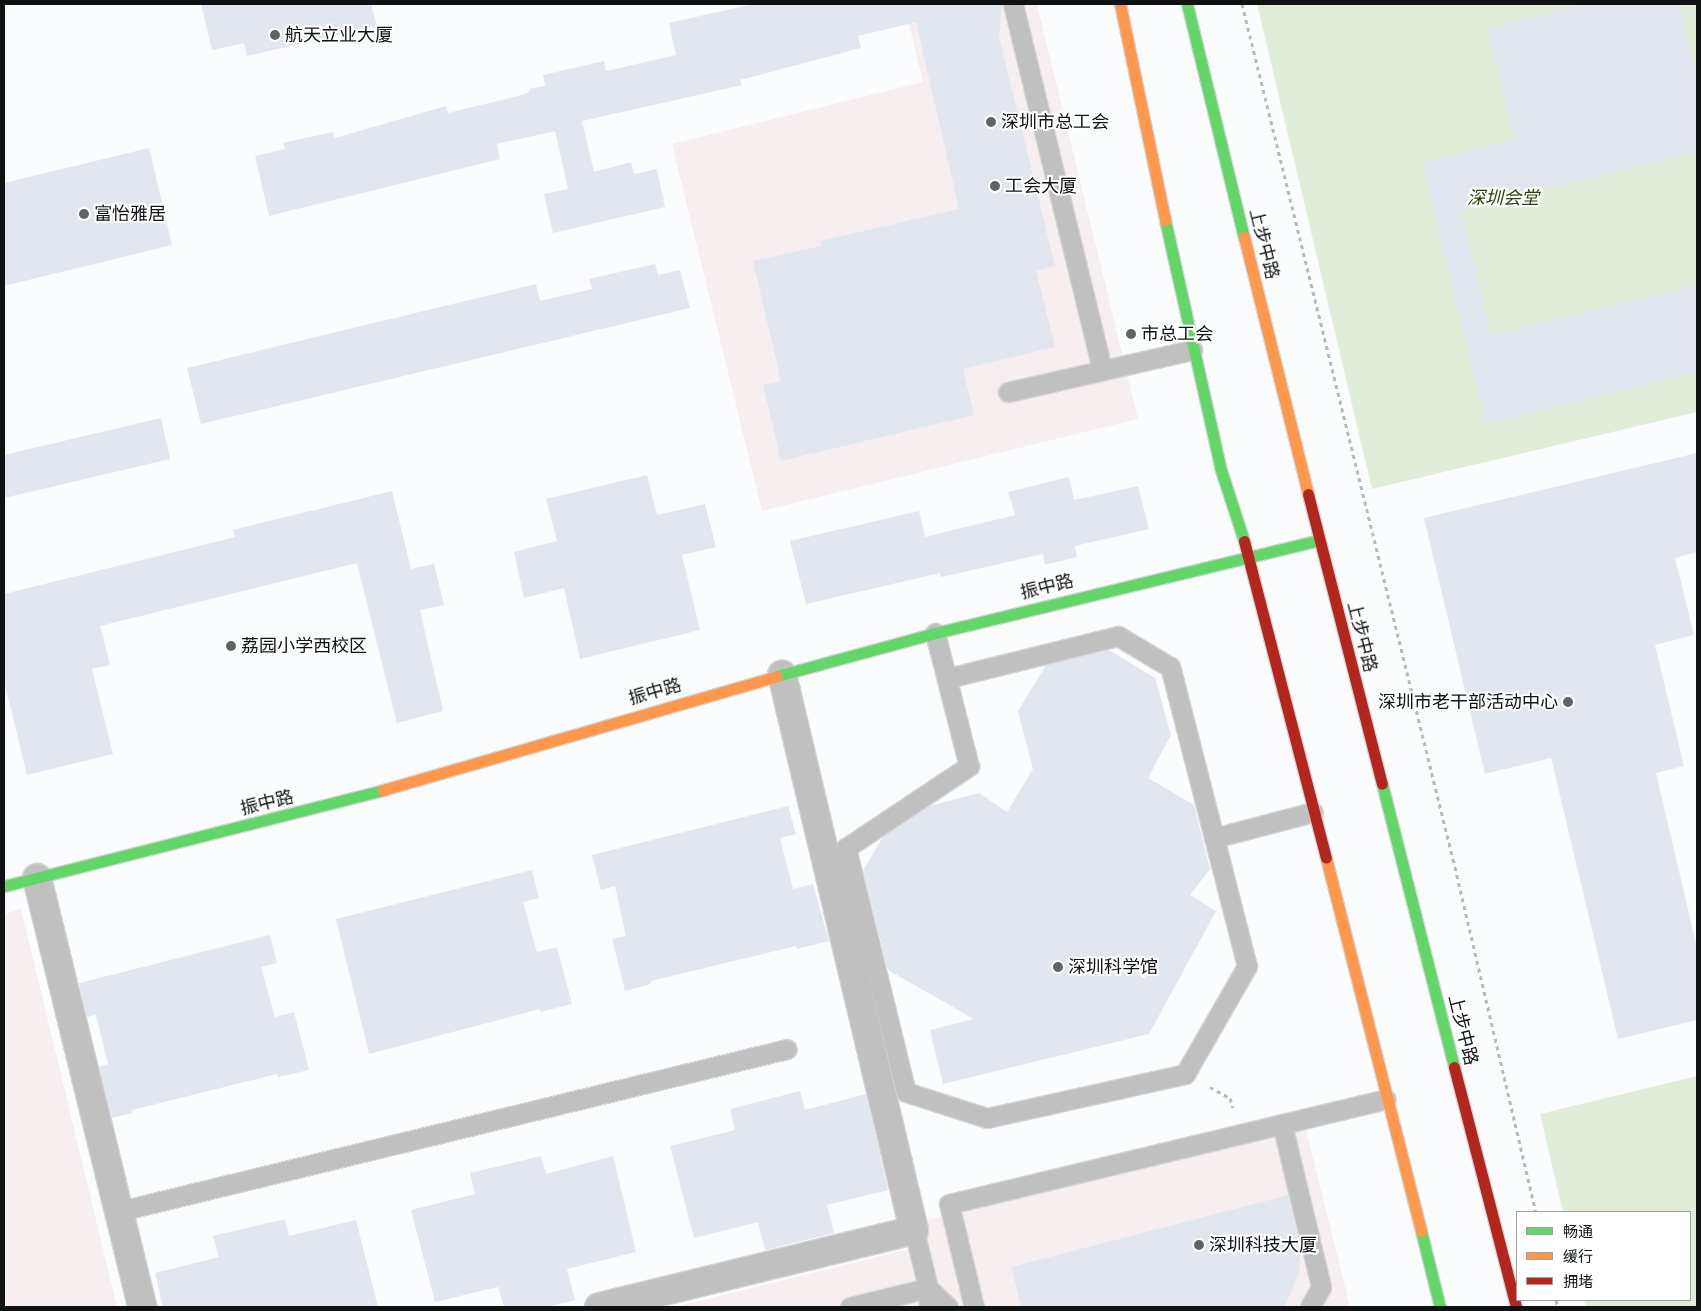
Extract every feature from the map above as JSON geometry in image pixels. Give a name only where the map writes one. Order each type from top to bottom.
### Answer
[{"type":"main road","points":[[1120,4],[1192,350],[1220,467],[1249,556],[1440,1307]]},
{"type":"main road","name":"上步中路","points":[[1187,4],[1319,540],[1516,1307]]},
{"type":"main road","name":"振中路","points":[[4,886],[318,809],[782,674],[935,633],[1319,540]]},
{"type":"street","points":[[599,1307],[914,1230],[782,674]]},
{"type":"street","points":[[37,878],[142,1307]]},
{"type":"lane","points":[[1013,4],[1102,370]]},
{"type":"lane","points":[[1008,392],[1192,350]]},
{"type":"lane","points":[[935,633],[969,766],[846,848],[906,1092],[987,1118],[1185,1074],[1247,966],[1170,667],[1118,636],[948,678]]},
{"type":"lane","points":[[1214,838],[1313,812]]},
{"type":"lane","points":[[120,1211],[787,1049]]},
{"type":"lane","points":[[974,1307],[949,1204],[1386,1098]]},
{"type":"lane","points":[[1282,1124],[1321,1287],[1310,1307]]},
{"type":"lane","points":[[914,1230],[928,1288],[929,1307]]},
{"type":"lane","points":[[850,1307],[928,1288]]},
{"type":"lane","points":[[928,1288],[948,1307]]},
{"type":"path","points":[[1242,4],[1453,859],[1536,1211]]},
{"type":"path","points":[[1185,1074],[1230,1098],[1240,1134]]},
{"type":"shaded area","name":"工会大厦","points":[[904,4],[1037,4],[1138,419],[762,511],[672,144],[923,82]]},
{"type":"shaded area","points":[[21,909],[117,1307],[4,1307],[4,914]]},
{"type":"shaded area","points":[[1306,1129],[1350,1307],[675,1307],[913,1248],[908,1225]]},
{"type":"green space","name":"深圳会堂","points":[[1257,4],[1697,4],[1697,412],[1372,489]]},
{"type":"green space","points":[[1697,1076],[1697,1307],[1586,1307],[1584,1301],[1691,1301],[1691,1211],[1563,1211],[1540,1114]]},
{"type":"building","name":"航天立业大厦","points":[[201,4],[371,4],[377,26],[247,56],[244,43],[212,50]]},
{"type":"building","points":[[753,4],[1002,4],[999,36],[1055,266],[1036,271],[1055,347],[963,369],[974,415],[781,461],[763,385],[781,381],[753,261],[821,246],[820,241],[959,209],[916,22],[858,36],[861,48],[740,80],[742,85],[582,121],[594,172],[631,162],[634,174],[657,169],[665,207],[553,233],[544,194],[568,189],[555,131],[497,144],[500,159],[269,216],[255,156],[285,149],[283,143],[333,132],[335,138],[446,106],[448,113],[518,96],[529,92],[529,89],[545,86],[543,75],[604,61],[606,71],[676,55],[669,23]]},
{"type":"building","points":[[1585,4],[1679,4],[1697,77],[1697,152],[1461,211],[1491,335],[1697,285],[1697,372],[1486,424],[1422,163],[1515,140],[1487,28]]},
{"type":"building","name":"富怡雅居","points":[[149,148],[172,245],[4,286],[4,183]]},
{"type":"building","points":[[655,264],[658,275],[680,270],[690,308],[201,424],[187,368],[536,284],[540,301],[592,289],[589,279]]},
{"type":"building","points":[[161,418],[170,459],[4,498],[4,455]]},
{"type":"building","name":"深圳市老干部活动中心","points":[[1697,453],[1697,552],[1675,558],[1694,635],[1655,645],[1684,766],[1656,773],[1697,948],[1697,1020],[1618,1039],[1551,758],[1485,774],[1424,518]]},
{"type":"building","points":[[647,475],[657,515],[705,504],[716,547],[682,555],[700,630],[580,659],[564,588],[524,598],[514,552],[557,541],[546,499]]},
{"type":"building","points":[[1069,477],[1074,500],[1138,486],[1149,529],[1075,546],[1077,557],[1045,565],[1043,554],[941,577],[940,573],[806,604],[790,541],[919,511],[925,537],[1015,515],[1008,492]]},
{"type":"building","points":[[392,491],[411,569],[434,564],[444,605],[420,610],[443,711],[397,723],[357,563],[100,626],[110,665],[92,669],[113,754],[27,775],[4,681],[4,594],[235,537],[233,530]]},
{"type":"building","points":[[1109,650],[1155,678],[1171,735],[1148,778],[1194,805],[1210,869],[1190,895],[1216,911],[1149,1034],[943,1084],[930,1030],[974,1019],[888,970],[863,870],[883,837],[929,806],[979,793],[1007,812],[1033,769],[1018,711],[1046,665]]},
{"type":"building","points":[[788,806],[796,834],[780,838],[793,889],[813,884],[829,941],[797,949],[796,946],[651,981],[651,984],[625,991],[612,939],[626,936],[615,886],[601,890],[592,855]]},
{"type":"building","points":[[532,870],[539,898],[523,902],[537,952],[557,947],[572,1004],[540,1012],[540,1009],[369,1054],[336,919]]},
{"type":"building","points":[[270,935],[277,963],[261,967],[275,1017],[294,1012],[309,1070],[278,1077],[277,1074],[132,1110],[132,1113],[112,1118],[99,1067],[108,1064],[96,1015],[87,1017],[79,983]]},
{"type":"building","points":[[800,1091],[805,1110],[866,1094],[888,1190],[827,1205],[834,1233],[765,1250],[758,1222],[694,1238],[670,1146],[735,1130],[730,1109]]},
{"type":"building","points":[[541,1156],[546,1174],[613,1156],[636,1252],[567,1269],[575,1300],[547,1307],[504,1307],[498,1287],[435,1302],[411,1210],[475,1194],[470,1173]]},
{"type":"building","name":"深圳科技大厦","points":[[1288,1195],[1301,1250],[1299,1272],[1285,1307],[1021,1307],[1011,1267]]},
{"type":"building","points":[[285,1219],[289,1236],[356,1220],[378,1307],[163,1307],[155,1273],[219,1257],[213,1236]]},
{"type":"traffic: fast","points":[[1187,4],[1244,237]]},
{"type":"traffic: fast","points":[[1165,220],[1220,467],[1244,541]]},
{"type":"traffic: fast","points":[[777,676],[935,633],[1319,540]]},
{"type":"traffic: fast","points":[[1382,784],[1454,1067]]},
{"type":"traffic: fast","points":[[4,886],[383,790]]},
{"type":"traffic: fast","points":[[1421,1231],[1440,1307]]},
{"type":"traffic: slow","points":[[1120,4],[1165,220]]},
{"type":"traffic: slow","points":[[1244,237],[1308,494]]},
{"type":"traffic: slow","points":[[383,790],[777,676]]},
{"type":"traffic: slow","points":[[1326,858],[1421,1231]]},
{"type":"traffic: jam","points":[[1308,494],[1382,784]]},
{"type":"traffic: jam","points":[[1244,541],[1326,858]]},
{"type":"traffic: jam","points":[[1454,1067],[1516,1307]]},
{"type":"place","name":"航天立业大厦","points":[[275,35]]},
{"type":"place","name":"深圳市总工会","points":[[991,122]]},
{"type":"place","name":"工会大厦","points":[[995,186]]},
{"type":"place","name":"富怡雅居","points":[[84,214]]},
{"type":"place","name":"市总工会","points":[[1131,334]]},
{"type":"place","name":"荔园小学西校区","points":[[231,646]]},
{"type":"place","name":"深圳市老干部活动中心","points":[[1568,702]]},
{"type":"place","name":"深圳科学馆","points":[[1058,967]]},
{"type":"place","name":"深圳科技大厦","points":[[1199,1245]]}]
